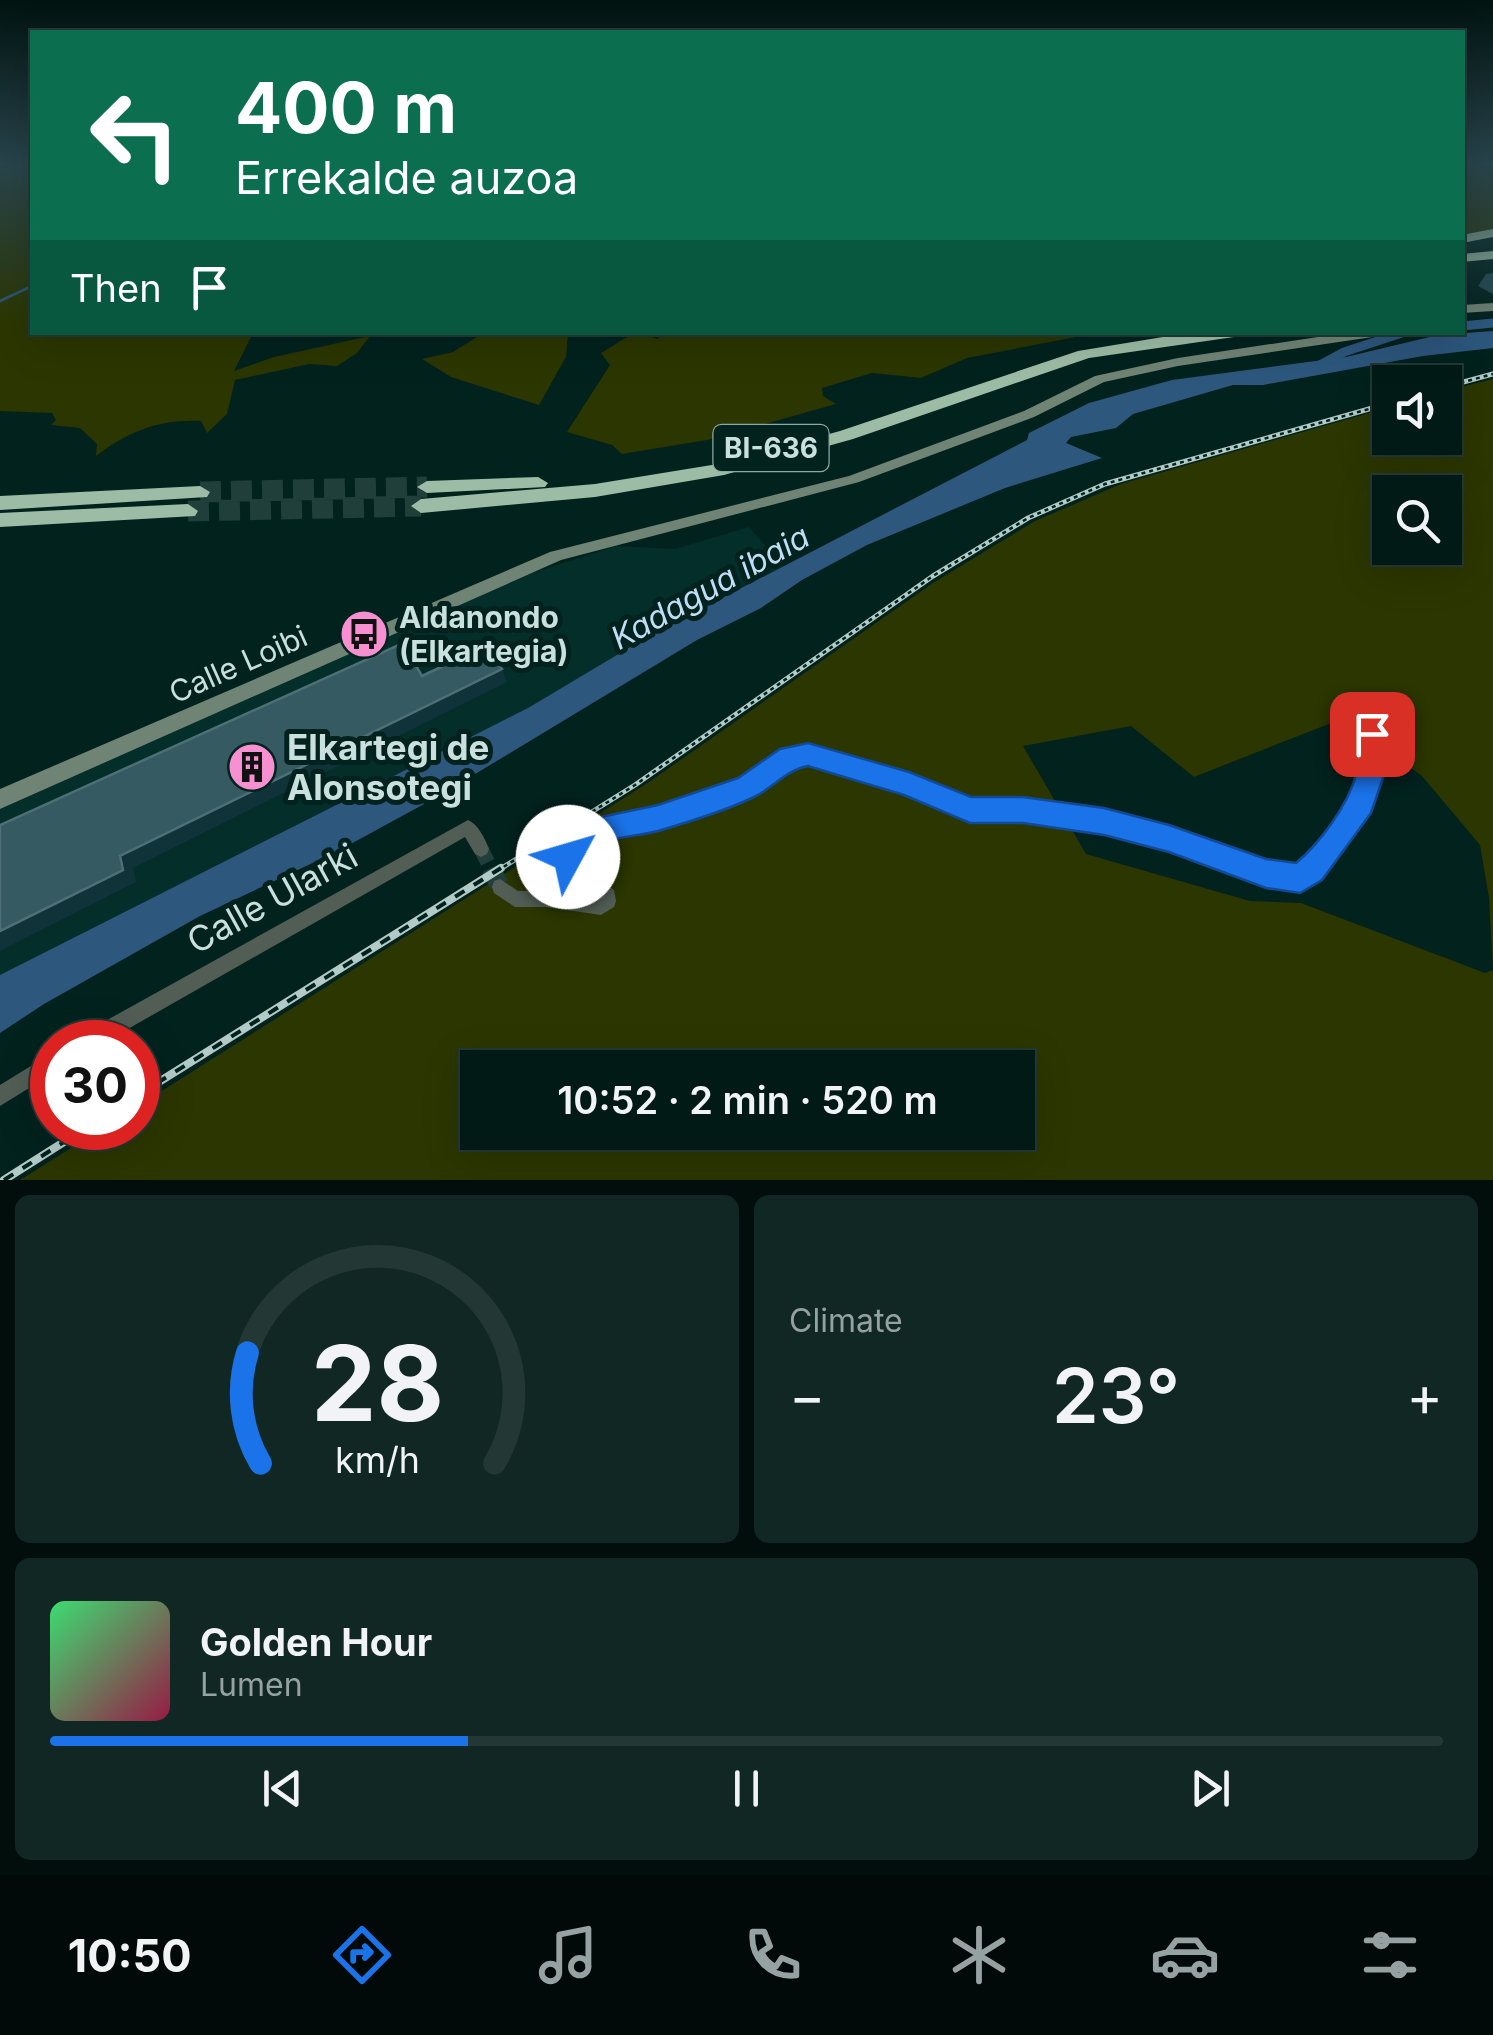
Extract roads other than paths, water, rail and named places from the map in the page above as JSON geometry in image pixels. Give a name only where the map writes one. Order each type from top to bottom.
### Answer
[{"type":"highway","points":[[1465,237],[1493,232]]},
{"type":"highway","points":[[1465,253],[1493,249]]},
{"type":"highway","name":"BI-636","points":[[424,497],[606,477],[768,449],[829,433],[1034,359],[1159,335]]},
{"type":"highway","name":"BI-636","points":[[1106,345],[1218,335]]},
{"type":"highway","points":[[0,504],[200,492]]},
{"type":"highway","points":[[0,520],[188,511]]},
{"type":"street","points":[[1465,309],[1493,307]]},
{"type":"street","name":"Calle Loibi","points":[[0,799],[244,696],[532,564],[728,508],[854,479],[1029,414],[1100,379],[1188,361],[1359,335]]},
{"type":"street","points":[[500,887],[515,899],[601,907],[608,896],[578,874],[568,857],[570,846],[581,836],[620,823],[658,818],[747,788],[799,754],[909,784],[970,810],[1023,810],[1104,822],[1169,839],[1266,874],[1300,878],[1312,870],[1360,804],[1371,772],[1372,734]]},
{"type":"street","name":"Calle Ularki","points":[[126,1020],[468,826],[481,849]]},
{"type":"street","points":[[0,1096],[30,1077]]},
{"type":"water","points":[[1493,331],[1493,348],[1423,356],[1263,385],[1233,385],[1133,414],[1116,428],[1071,437],[1066,443],[1102,458],[1005,488],[867,545],[802,580],[761,608],[697,640],[437,797],[336,852],[200,916],[0,1033],[0,975],[528,708],[647,637],[1027,440],[1029,433],[1089,403],[1172,380],[1346,357],[1438,335]]},
{"type":"waterway","points":[[0,301],[30,287]]},
{"type":"waterway","points":[[1465,326],[1493,323]]},
{"type":"waterway","points":[[1320,365],[1344,352],[1396,335]]},
{"type":"tunnel","points":[[200,492],[427,487]]},
{"type":"tunnel","points":[[188,511],[421,506]]},
{"type":"tunnel","points":[[481,849],[492,871]]},
{"type":"tunnel","points":[[491,868],[500,887]]},
{"type":"railway","points":[[1462,382],[1493,374]]},
{"type":"railway","points":[[497,871],[635,785],[933,576],[1028,518],[1105,484],[1372,408]]},
{"type":"railway","points":[[160,1081],[501,868]]},
{"type":"railway","points":[[4,1180],[51,1150]]},
{"type":"place","name":"Aldanondo (Elkartegia)","points":[[364,634]]},
{"type":"place","name":"Elkartegi de Alonsotegi","points":[[252,767]]},
{"type":"water label","name":"Kadagua ibaia","points":[[710,587]]}]
